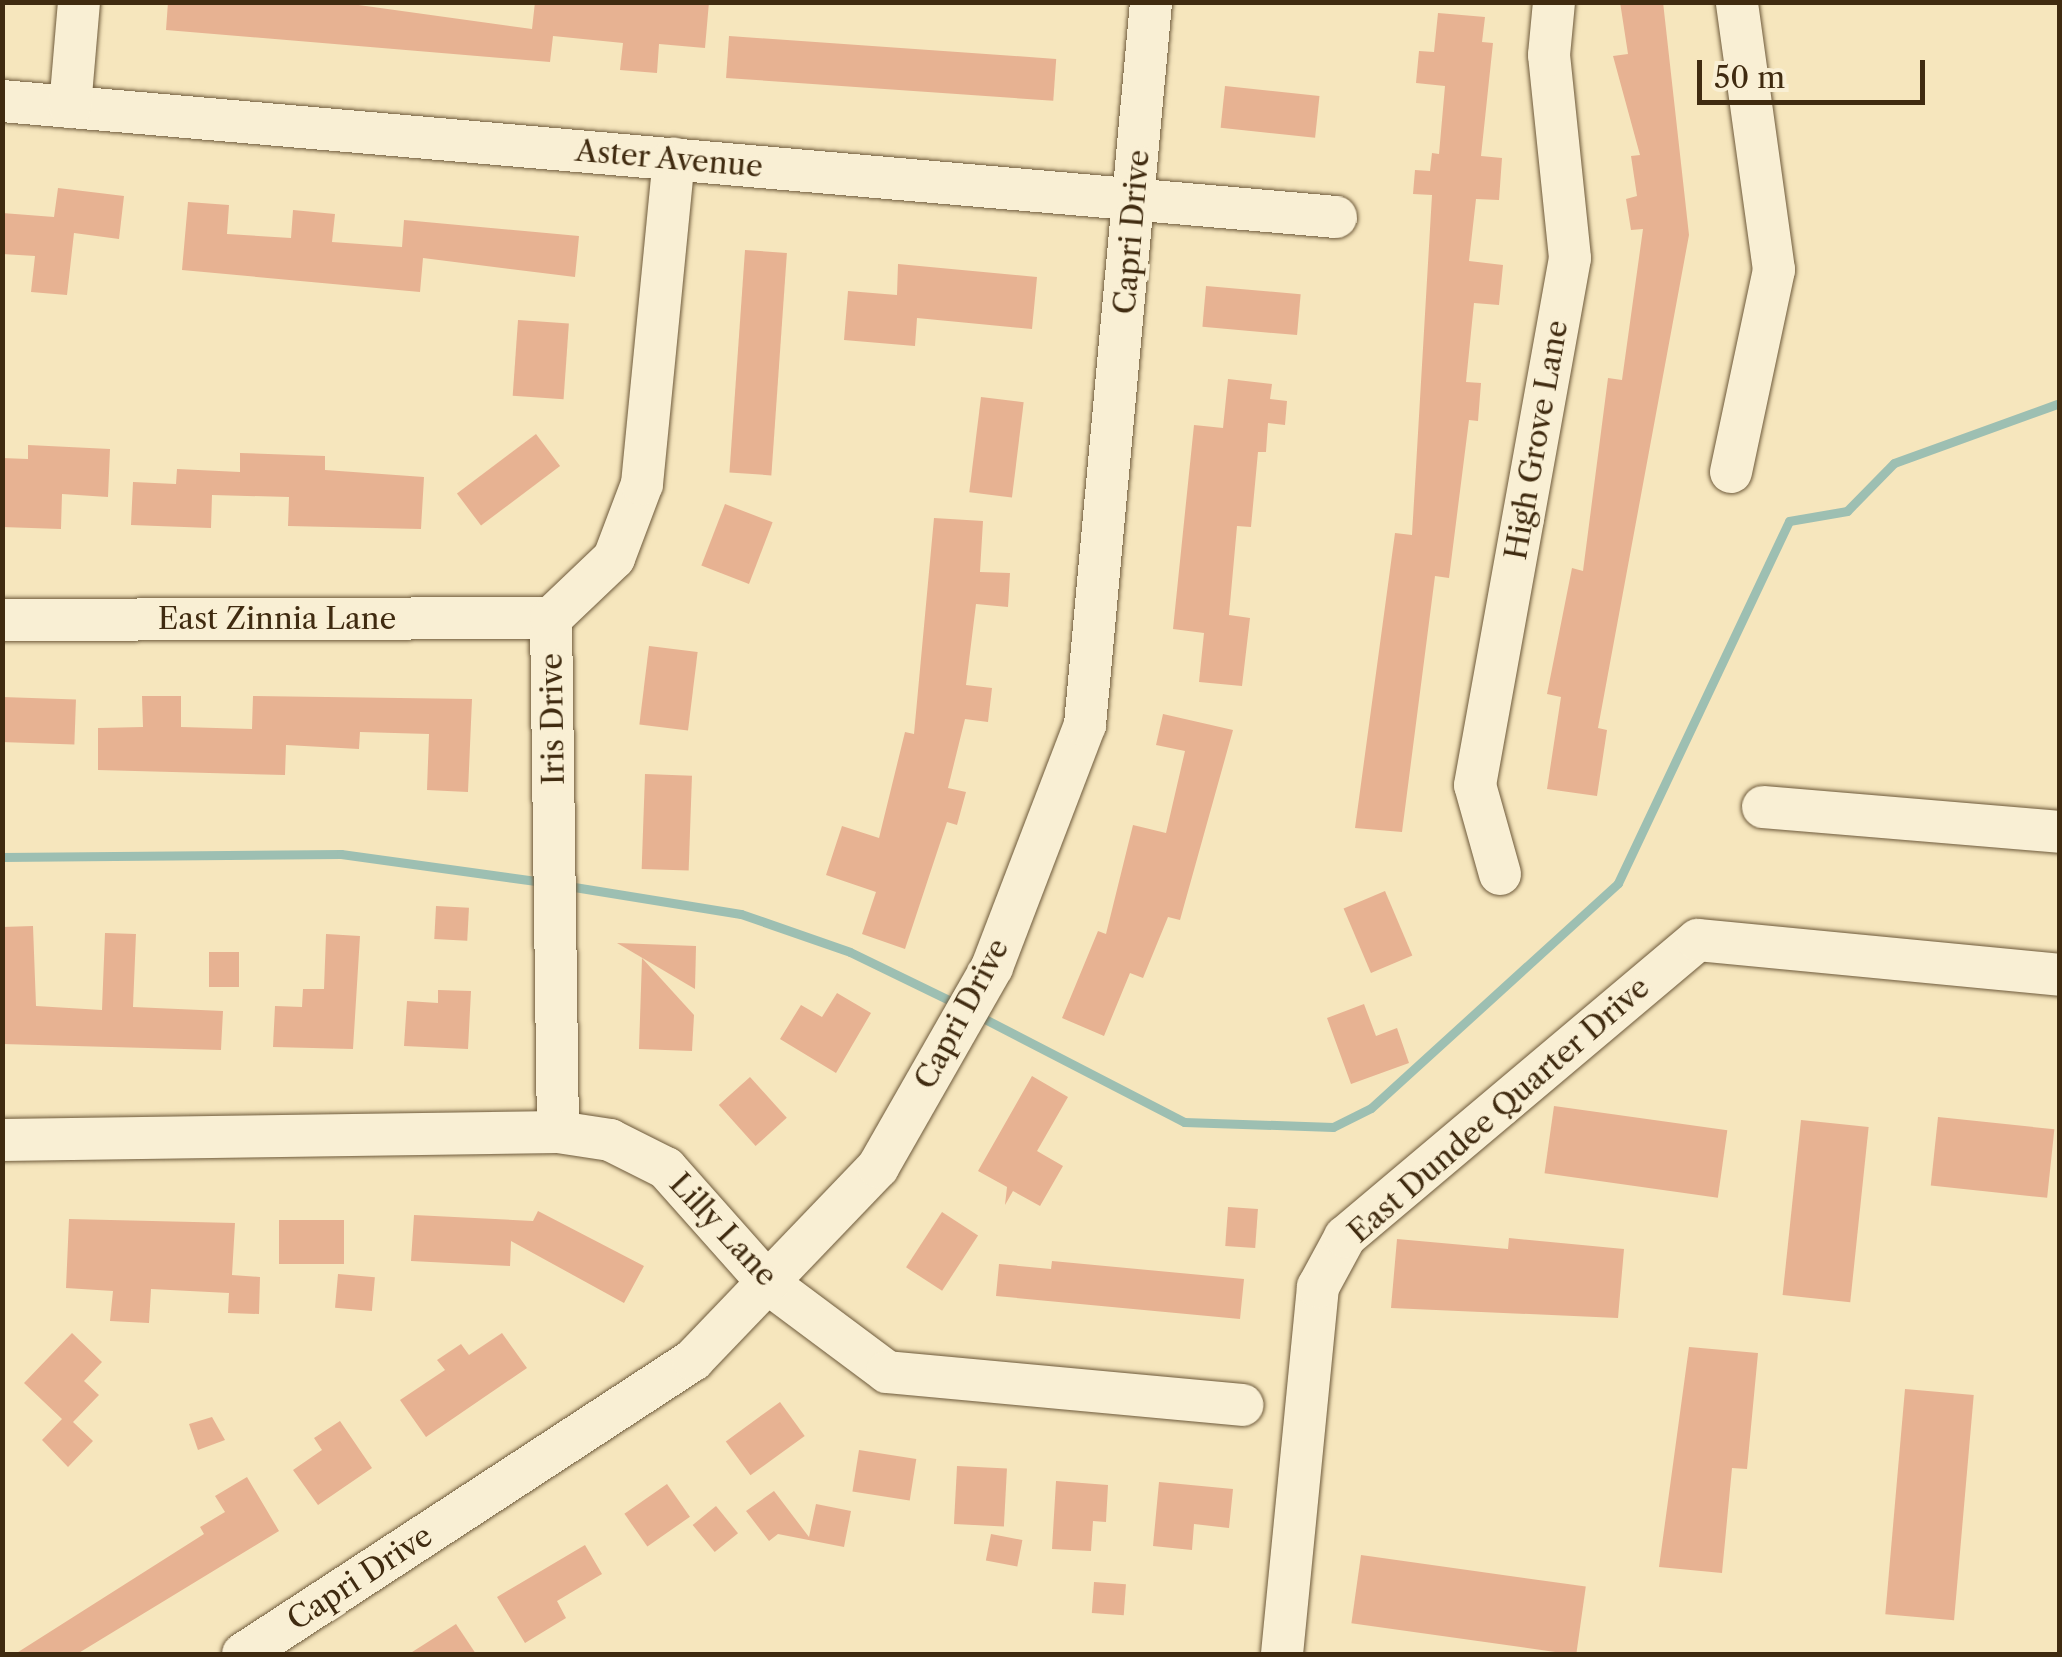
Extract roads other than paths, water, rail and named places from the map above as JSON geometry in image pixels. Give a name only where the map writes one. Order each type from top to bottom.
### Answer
[{"type":"street","points":[[70,107],[79,2]]},
{"type":"street","name":"Capri Drive","points":[[242,1654],[694,1360],[878,1167],[992,967],[1085,725],[1151,2]]},
{"type":"street","name":"High Grove Lane","points":[[1500,874],[1475,785],[1570,258],[1548,55],[1554,2]]},
{"type":"street","points":[[1731,472],[1774,270],[1737,2]]},
{"type":"street","name":"Aster Avenue","points":[[2,101],[1336,217]]},
{"type":"street","name":"Iris Drive","points":[[558,1132],[551,618],[614,558],[642,484],[674,160]]},
{"type":"street","name":"East Zinnia Lane","points":[[2,620],[551,618]]},
{"type":"street","points":[[1763,807],[2060,832]]},
{"type":"street","name":"East Dundee Quarter Drive","points":[[1282,1654],[1318,1287],[1344,1237],[1698,940],[2060,975]]},
{"type":"street","name":"Lilly Lane","points":[[2,1140],[558,1132],[610,1140],[666,1168],[769,1284],[887,1372],[1242,1406]]},
{"type":"waterway","points":[[979,1016],[1184,1122],[1333,1127],[1371,1108],[1618,883],[1789,521],[1847,511],[1894,463],[2060,403]]},
{"type":"waterway","points":[[2,857],[341,854],[543,882]]},
{"type":"waterway","points":[[568,886],[741,914],[850,952],[957,1004]]}]
